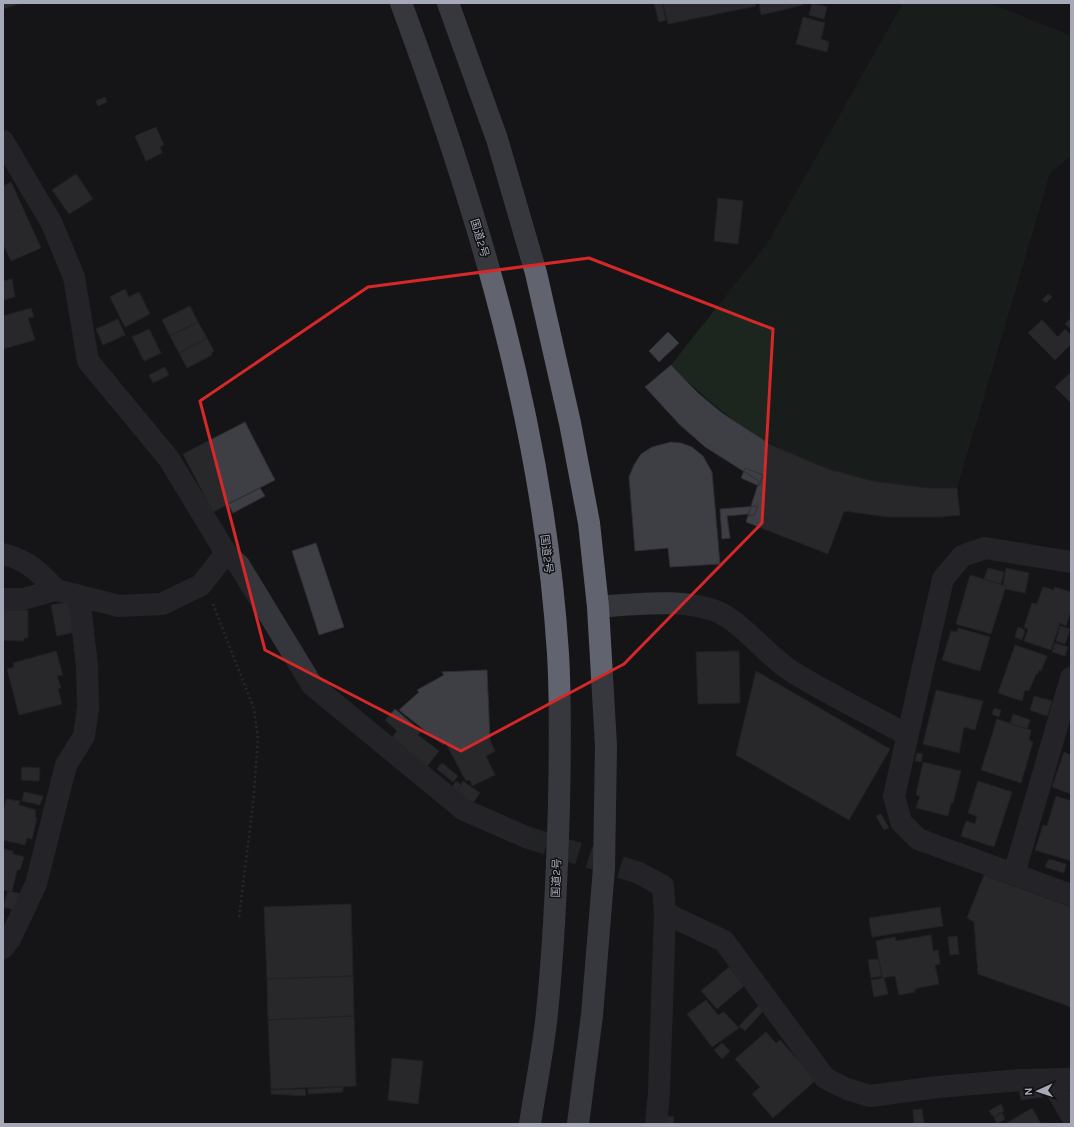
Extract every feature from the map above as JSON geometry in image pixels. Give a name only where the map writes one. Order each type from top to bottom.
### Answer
[{"type":"highway","name":"国道2号","points":[[401,3],[461,175],[498,300],[527,420],[547,550],[558,655],[560,765],[556,889],[546,1022],[530,1124]]},
{"type":"highway","points":[[448,3],[497,139],[536,273],[570,423],[589,523],[598,607],[606,746],[604,868],[592,1015],[578,1124]]},
{"type":"street","points":[[3,140],[51,222],[74,277],[88,361],[169,459],[226,553],[239,565],[312,685],[464,810],[526,837]]},
{"type":"street","points":[[1071,562],[984,548],[962,556],[943,579],[894,796],[901,822],[918,839],[1071,894]]},
{"type":"street","points":[[3,599],[23,599],[56,590],[119,606],[162,604],[201,585],[226,553]]},
{"type":"street","points":[[3,554],[16,558],[38,570],[56,590]]},
{"type":"street","points":[[3,948],[10,939],[36,884],[66,765],[84,736],[88,708],[87,666],[79,596]]},
{"type":"street","points":[[598,607],[640,604],[684,604],[706,609],[728,617],[792,672],[908,736]]},
{"type":"street","points":[[1014,874],[1065,723],[1071,678]]},
{"type":"street","points":[[640,873],[663,886],[665,913],[659,1092],[656,1124]]},
{"type":"street","points":[[665,913],[724,941],[825,1078],[847,1089],[870,1096],[938,1087],[1061,1079],[1071,1115]]},
{"type":"path","points":[[204,581],[254,709],[258,739],[253,804],[239,918]]},
{"type":"highlighted area","points":[[589,258],[773,329],[762,523],[624,664],[461,751],[265,650],[200,401],[368,287]]},
{"type":"shaded area","points":[[903,3],[989,3],[1071,36],[1071,156],[1050,173],[957,488],[914,486],[874,481],[836,471],[800,458],[767,441],[734,420],[702,395],[671,365],[767,244]]},
{"type":"building","points":[[3,3],[21,3],[3,9]]},
{"type":"building","points":[[654,3],[662,3],[666,20],[659,22]]},
{"type":"building","points":[[663,3],[755,3],[756,6],[668,24]]},
{"type":"building","points":[[759,3],[803,3],[803,5],[761,15]]},
{"type":"building","points":[[812,3],[827,7],[824,19],[809,15]]},
{"type":"building","points":[[803,17],[825,23],[821,39],[829,42],[827,52],[796,44]]},
{"type":"building","points":[[105,97],[107,102],[98,106],[96,101]]},
{"type":"building","points":[[156,127],[164,145],[160,147],[162,153],[146,161],[135,136]]},
{"type":"building","points":[[76,174],[93,199],[69,214],[52,190]]},
{"type":"building","points":[[11,182],[41,248],[11,261],[3,244],[3,186]]},
{"type":"building","points":[[718,198],[743,201],[738,244],[714,241]]},
{"type":"building","points":[[12,279],[15,297],[3,300],[3,281]]},
{"type":"building","points":[[125,289],[129,297],[139,292],[150,314],[125,327],[110,297]]},
{"type":"building","points":[[1048,294],[1052,297],[1046,303],[1042,300]]},
{"type":"building","points":[[190,306],[198,322],[170,336],[162,320]]},
{"type":"building","points":[[31,308],[34,317],[28,318],[35,340],[3,349],[3,316]]},
{"type":"building","points":[[1071,318],[1071,329],[1065,324]]},
{"type":"building","points":[[118,319],[125,335],[103,345],[96,329]]},
{"type":"building","points":[[1042,320],[1058,337],[1065,329],[1071,335],[1071,344],[1055,360],[1028,333]]},
{"type":"building","points":[[198,322],[207,338],[179,353],[170,336]]},
{"type":"building","points":[[149,329],[161,353],[144,361],[132,337]]},
{"type":"building","points":[[668,332],[679,343],[659,362],[649,351]]},
{"type":"building","points":[[207,338],[214,351],[211,353],[212,355],[187,368],[179,353]]},
{"type":"building","points":[[671,365],[698,393],[722,413],[773,446],[828,469],[872,481],[927,488],[957,488],[960,515],[940,517],[889,517],[844,511],[828,554],[746,522],[759,481],[705,447],[679,424],[645,387]]},
{"type":"building","points":[[165,367],[169,375],[153,383],[149,375]]},
{"type":"building","points":[[1071,372],[1071,403],[1055,387]]},
{"type":"building","points":[[245,422],[275,480],[213,512],[183,454]]},
{"type":"building","points":[[671,442],[681,443],[692,447],[703,456],[712,472],[720,564],[670,567],[668,548],[635,551],[629,477],[641,454],[652,447]]},
{"type":"building","points":[[745,468],[763,475],[759,486],[741,478]]},
{"type":"building","points":[[260,488],[265,496],[233,513],[228,504]]},
{"type":"building","points":[[758,506],[754,515],[727,516],[730,538],[722,539],[720,509]]},
{"type":"building","points":[[316,543],[344,627],[319,635],[292,551]]},
{"type":"building","points":[[988,568],[1004,572],[1001,584],[984,579]]},
{"type":"building","points":[[1006,568],[1029,573],[1025,593],[1005,589],[1006,586],[1003,585]]},
{"type":"building","points":[[970,575],[1006,586],[991,634],[956,624]]},
{"type":"building","points":[[1043,587],[1054,590],[1055,587],[1071,592],[1071,610],[1066,626],[1060,623],[1051,650],[1024,641],[1028,629],[1024,627],[1032,603],[1037,604]]},
{"type":"building","points":[[68,602],[75,632],[57,636],[51,605]]},
{"type":"building","points":[[3,610],[28,610],[28,638],[24,638],[24,641],[3,640]]},
{"type":"building","points":[[1060,626],[1070,629],[1065,644],[1056,641]]},
{"type":"building","points":[[1018,627],[1025,630],[1022,640],[1015,637]]},
{"type":"building","points":[[958,628],[990,637],[980,671],[942,660],[951,631],[957,632]]},
{"type":"building","points":[[1055,643],[1068,647],[1065,656],[1052,652]]},
{"type":"building","points":[[1015,645],[1047,656],[1041,671],[1039,670],[1038,674],[1036,674],[1029,691],[1025,690],[1022,701],[998,693]]},
{"type":"building","points":[[56,651],[63,675],[57,676],[61,688],[58,689],[62,704],[19,715],[7,669],[14,667],[13,663]]},
{"type":"building","points":[[739,651],[740,703],[698,704],[696,652]]},
{"type":"building","points":[[487,670],[490,740],[495,751],[486,756],[495,775],[472,786],[470,780],[466,781],[445,742],[443,745],[399,710],[419,692],[417,690],[444,675],[442,672]]},
{"type":"building","points":[[756,671],[890,749],[849,820],[736,755]]},
{"type":"building","points":[[936,690],[983,701],[975,730],[964,727],[959,753],[923,744]]},
{"type":"building","points":[[1034,696],[1052,701],[1047,716],[1030,710]]},
{"type":"building","points":[[994,708],[1001,710],[999,717],[992,714]]},
{"type":"building","points":[[395,709],[421,731],[418,735],[439,751],[425,769],[387,744],[397,731],[385,720]]},
{"type":"building","points":[[1013,714],[1030,720],[1027,729],[1010,724]]},
{"type":"building","points":[[997,719],[1031,730],[1029,740],[1033,742],[1021,783],[981,770]]},
{"type":"building","points":[[1064,752],[1071,755],[1071,794],[1052,787]]},
{"type":"building","points":[[917,753],[923,754],[921,762],[915,761]]},
{"type":"building","points":[[923,762],[961,771],[948,816],[916,808],[920,796],[916,795]]},
{"type":"building","points":[[442,763],[458,776],[453,782],[437,769]]},
{"type":"building","points":[[22,767],[40,768],[39,781],[21,780]]},
{"type":"building","points":[[456,781],[461,785],[454,797],[448,794]]},
{"type":"building","points":[[463,781],[480,793],[470,807],[454,797]]},
{"type":"building","points":[[978,781],[1012,792],[994,847],[961,836],[966,821],[975,824],[977,816],[968,813]]},
{"type":"building","points":[[24,792],[43,796],[40,805],[22,801]]},
{"type":"building","points":[[1056,796],[1071,801],[1071,861],[1035,850],[1043,825],[1047,826]]},
{"type":"building","points":[[6,799],[20,801],[19,805],[36,810],[35,817],[37,818],[32,839],[27,838],[25,845],[3,840],[3,813]]},
{"type":"building","points":[[881,814],[889,828],[884,830],[876,816]]},
{"type":"building","points":[[3,849],[13,851],[13,854],[24,857],[20,870],[17,870],[12,892],[3,890]]},
{"type":"building","points":[[1049,859],[1066,864],[1064,873],[1045,867]]},
{"type":"building","points":[[984,875],[1071,907],[1071,1007],[978,974],[974,922],[967,918]]},
{"type":"building","points":[[8,891],[22,894],[18,911],[3,907]]},
{"type":"building","points":[[351,904],[353,976],[267,979],[264,907]]},
{"type":"building","points":[[940,907],[943,926],[872,937],[869,918]]},
{"type":"building","points":[[931,935],[933,951],[938,950],[940,964],[935,965],[939,984],[918,988],[915,989],[915,992],[899,995],[895,976],[882,978],[876,941],[895,937],[896,941]]},
{"type":"building","points":[[957,936],[959,954],[950,955],[948,937]]},
{"type":"building","points":[[879,959],[882,976],[871,978],[868,960]]},
{"type":"building","points":[[729,967],[744,986],[717,1009],[701,991]]},
{"type":"building","points":[[353,976],[354,1016],[268,1020],[267,979]]},
{"type":"building","points":[[884,978],[888,994],[874,997],[871,980]]},
{"type":"building","points":[[706,1000],[718,1015],[724,1012],[739,1028],[712,1047],[687,1014]]},
{"type":"building","points":[[760,1004],[765,1009],[745,1031],[739,1026]]},
{"type":"building","points":[[354,1016],[356,1086],[271,1089],[268,1020]]},
{"type":"building","points":[[766,1032],[776,1043],[780,1040],[816,1080],[773,1118],[752,1094],[760,1087],[735,1059]]},
{"type":"building","points":[[722,1043],[730,1051],[722,1059],[714,1050]]},
{"type":"building","points":[[392,1058],[423,1061],[418,1104],[388,1100]]},
{"type":"building","points":[[343,1087],[343,1092],[308,1094],[308,1089]]},
{"type":"building","points":[[305,1089],[306,1096],[271,1094],[271,1090]]},
{"type":"building","points":[[1037,1089],[1043,1097],[1021,1100],[1019,1091]]},
{"type":"building","points":[[1001,1104],[1004,1111],[994,1117],[989,1111]]},
{"type":"building","points":[[1032,1108],[1041,1124],[1005,1124]]},
{"type":"building","points":[[922,1109],[924,1123],[914,1124],[913,1110]]},
{"type":"building","points":[[1002,1113],[1005,1119],[997,1124],[994,1118]]},
{"type":"building","points":[[665,1116],[674,1117],[673,1124],[664,1124]]},
{"type":"tunnel","points":[[526,837],[639,873]]}]
